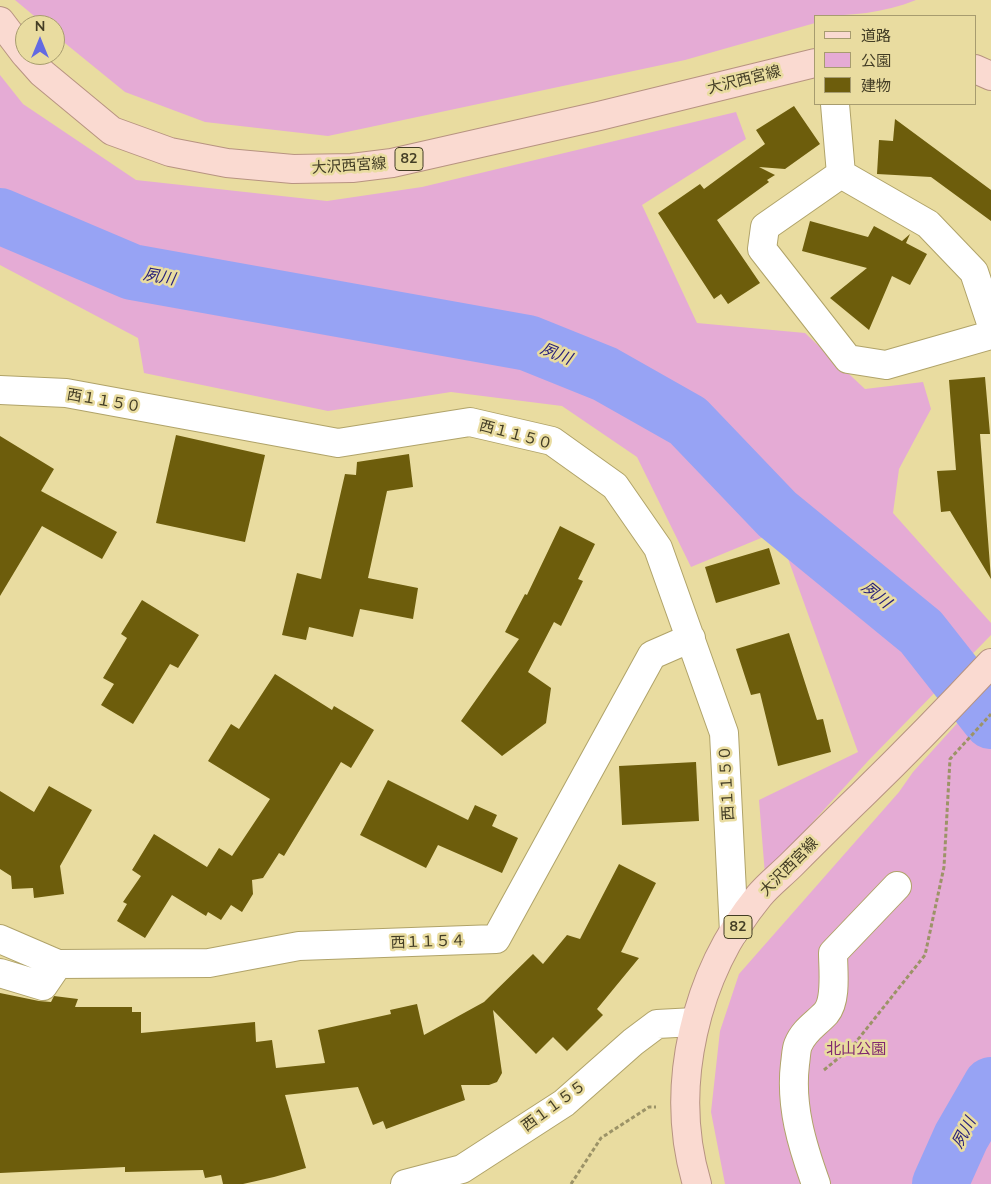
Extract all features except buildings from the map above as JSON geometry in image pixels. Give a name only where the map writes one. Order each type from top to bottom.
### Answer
[{"type":"main road","name":"大沢西宮線","points":[[0,21],[15,40]]},
{"type":"main road","name":"大沢西宮線","points":[[35,65],[42,73],[112,131],[170,152],[227,162],[293,169],[352,168],[392,162],[599,116],[814,63]]},
{"type":"main road","points":[[976,69],[991,76]]},
{"type":"main road","name":"大沢西宮線","points":[[697,1184],[689,1143],[687,1105],[689,1053],[695,1022],[710,979],[734,932],[760,896],[924,735],[991,663]]},
{"type":"street","points":[[835,105],[841,174]]},
{"type":"street","points":[[841,174],[928,224],[974,272],[991,323]]},
{"type":"street","points":[[841,174],[766,227],[762,249],[848,359],[886,365],[991,335]]},
{"type":"street","name":"西１１５０","points":[[0,390],[66,393],[338,444],[470,422],[552,441],[615,486],[658,548],[724,733],[734,932]]},
{"type":"street","name":"西１１５４","points":[[0,939],[58,964],[208,963],[299,946],[496,939],[652,656],[691,638]]},
{"type":"street","points":[[816,1184],[799,1135],[794,1072],[798,1045],[811,1025],[827,1013],[832,998],[834,953],[897,886]]},
{"type":"street","points":[[0,973],[43,986],[58,964]]},
{"type":"street","name":"西１１５５","points":[[406,1184],[452,1178],[462,1169],[564,1103],[633,1042],[657,1024],[695,1022]]},
{"type":"path","points":[[794,1072],[823,1072],[852,1047],[925,955],[944,868],[950,759],[991,714]]},
{"type":"path","points":[[571,1184],[601,1138],[649,1108],[687,1105]]},
{"type":"green space","points":[[15,0],[916,0],[892,8],[866,13],[814,15],[814,23],[685,60],[328,136],[205,122],[125,92],[65,43],[65,15],[33,15]]},
{"type":"green space","points":[[0,75],[23,104],[136,180],[327,201],[422,187],[736,112],[746,139],[642,205],[697,323],[805,333],[865,389],[923,382],[931,409],[899,469],[893,513],[991,623],[991,635],[868,761],[765,875],[759,800],[858,752],[778,531],[691,567],[637,457],[562,406],[451,392],[328,411],[144,373],[138,338],[0,265]]},
{"type":"green space","name":"北山公園","points":[[991,686],[991,1184],[725,1184],[711,1112],[720,1031],[739,974],[899,792],[913,772]]},
{"type":"waterway","name":"夙川","points":[[0,216],[132,272],[528,343],[605,374],[688,421],[777,514],[921,632],[991,721]]},
{"type":"waterway","name":"夙川","points":[[940,1184],[961,1137],[991,1085]]}]
